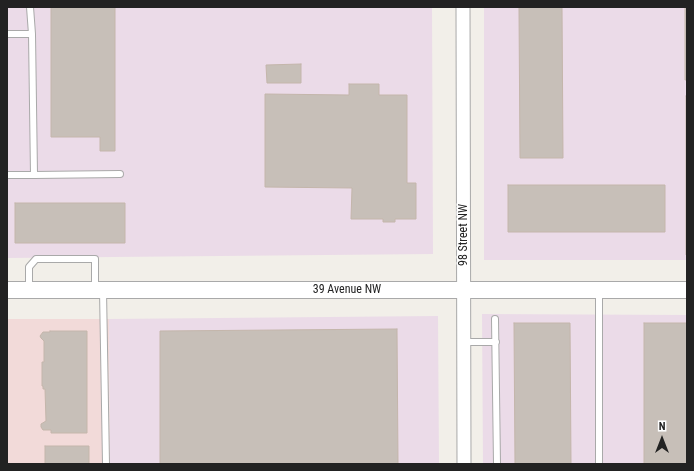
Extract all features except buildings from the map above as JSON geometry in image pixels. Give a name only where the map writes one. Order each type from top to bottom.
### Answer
[{"type":"street","name":"98 Street NW","points":[[463,7],[464,464]]},
{"type":"street","name":"39 Avenue NW","points":[[7,290],[687,290]]},
{"type":"lane","points":[[30,7],[32,34],[34,175]]},
{"type":"lane","points":[[7,34],[32,34]]},
{"type":"lane","points":[[7,175],[120,174]]},
{"type":"lane","points":[[29,290],[28,267],[36,259],[95,259],[99,290],[106,464]]},
{"type":"lane","points":[[599,290],[599,464]]},
{"type":"lane","points":[[495,319],[497,464]]},
{"type":"lane","points":[[464,342],[496,342]]},
{"type":"shaded area","points":[[7,7],[432,7],[433,254],[7,258]]},
{"type":"shaded area","points":[[484,7],[687,7],[687,260],[484,260]]},
{"type":"shaded area","points":[[482,314],[687,315],[687,464],[483,464]]},
{"type":"shaded area","points":[[438,316],[439,464],[110,464],[109,319]]},
{"type":"shaded area","points":[[7,319],[109,319],[110,464],[7,464]]}]
